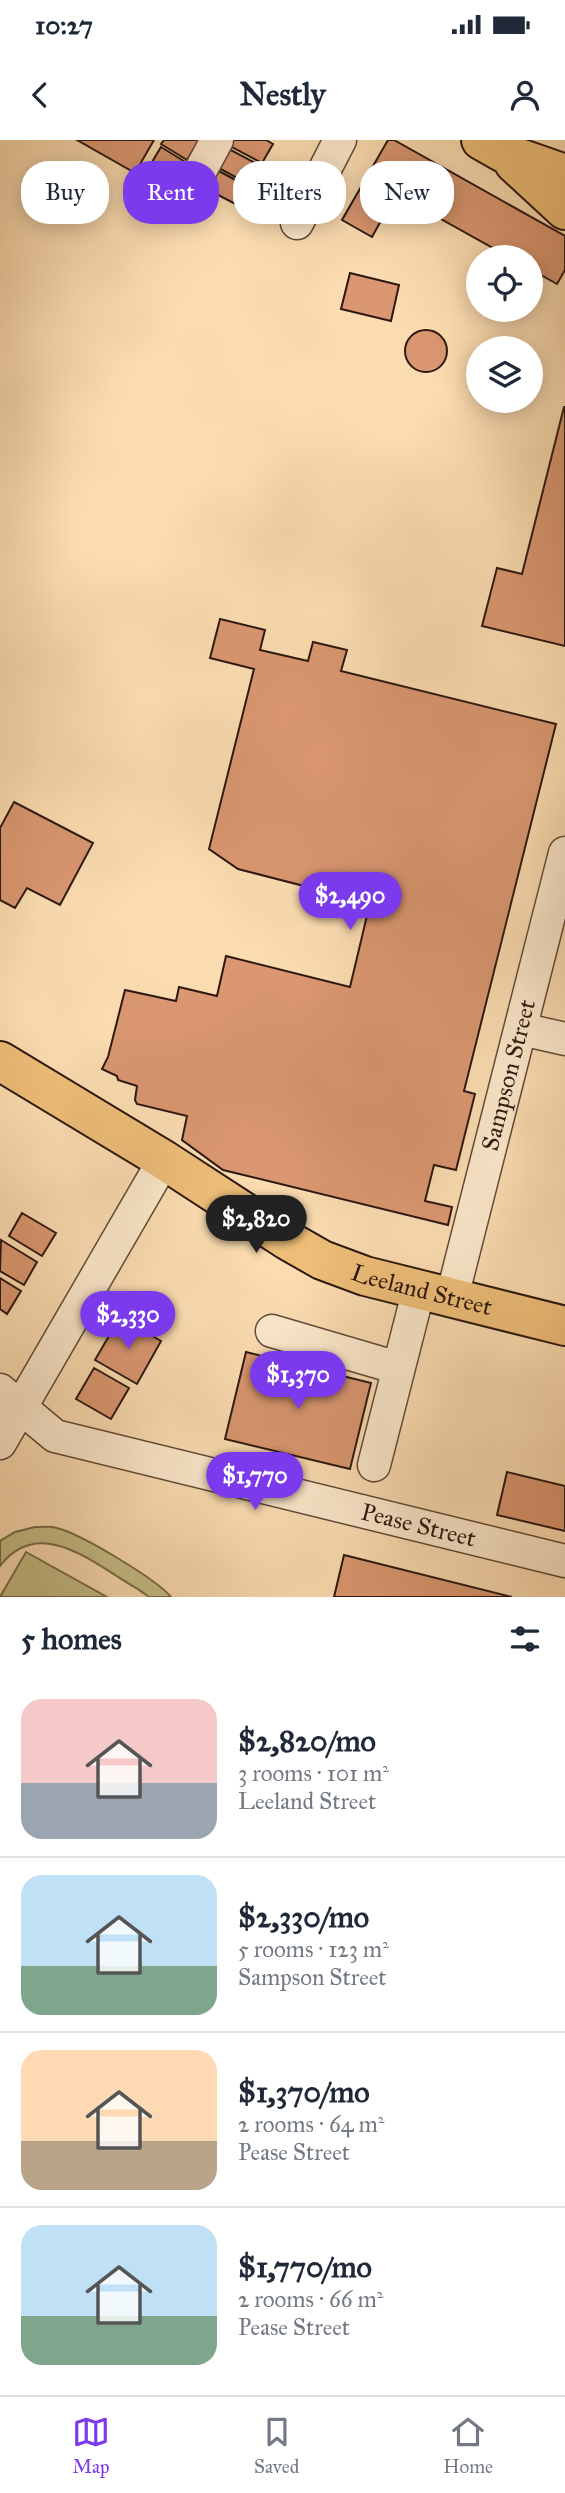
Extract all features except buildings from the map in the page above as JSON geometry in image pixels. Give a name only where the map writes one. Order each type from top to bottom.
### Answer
[{"type":"main road","points":[[492,146],[565,174]]},
{"type":"main road","points":[[492,146],[565,209]]},
{"type":"main road","name":"Leeland Street","points":[[0,1061],[64,1097],[322,1260],[365,1276],[565,1326]]},
{"type":"street","points":[[206,161],[217,140]]},
{"type":"street","points":[[329,161],[340,140]]},
{"type":"street","name":"Sampson Street","points":[[374,1465],[398,1368],[436,1293],[521,1029],[565,853]]},
{"type":"street","points":[[521,1029],[565,1039]]},
{"type":"street","points":[[0,1443],[10,1398],[164,1160]]},
{"type":"street","points":[[272,1331],[398,1368]]},
{"type":"street","name":"Pease Street","points":[[10,1398],[55,1436],[565,1561]]},
{"type":"shaded area","points":[[35,1527],[57,1528],[83,1539],[135,1569],[171,1597],[149,1597],[85,1557],[67,1548],[50,1544],[32,1544],[16,1551],[0,1566],[0,1541],[15,1532]]},
{"type":"shaded area","points":[[26,1552],[107,1597],[0,1597]]}]
